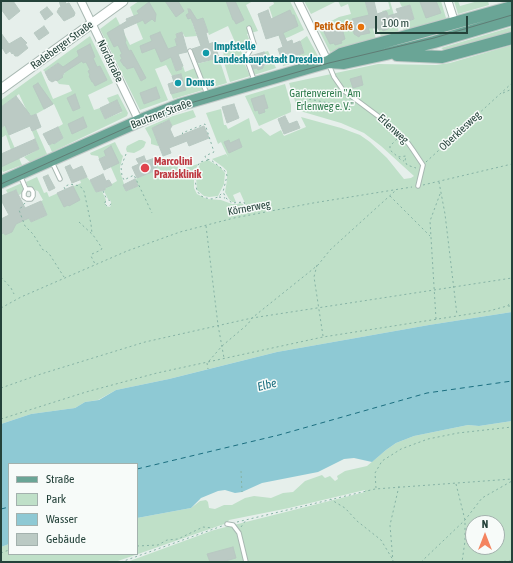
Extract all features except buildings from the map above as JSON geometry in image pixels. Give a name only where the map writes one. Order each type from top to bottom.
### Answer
[{"type":"main road","name":"Bautzner Straße","points":[[1,182],[172,108],[328,62],[341,54],[512,7]]},
{"type":"main road","name":"Bautzner Straße","points":[[328,62],[344,63],[386,54],[434,42],[512,19]]},
{"type":"main road","points":[[440,27],[435,35],[434,42],[437,51],[446,56]]},
{"type":"main road","points":[[386,54],[427,57],[446,56],[512,38]]},
{"type":"street","name":"Nordstraße","points":[[81,1],[139,121]]},
{"type":"street","name":"Radeberger Straße","points":[[1,89],[123,1]]},
{"type":"street","points":[[298,1],[328,62]]},
{"type":"street","points":[[448,1],[455,23]]},
{"type":"lane","points":[[249,28],[254,44],[246,57],[255,83]]},
{"type":"lane","points":[[190,50],[208,97]]},
{"type":"lane","points":[[328,62],[349,57]]},
{"type":"lane","name":"Erlenweg","points":[[328,62],[336,81],[343,90],[375,113],[400,135],[411,146],[423,165]]},
{"type":"lane","points":[[52,161],[60,179]]},
{"type":"lane","points":[[418,186],[423,165]]},
{"type":"lane","points":[[20,174],[26,189],[24,197],[31,199],[33,192],[30,189],[26,189]]},
{"type":"lane","points":[[227,524],[233,525],[239,533],[246,562]]},
{"type":"path","name":"Oberkiesweg","points":[[423,165],[512,83]]},
{"type":"path","points":[[500,94],[512,89]]},
{"type":"path","points":[[309,100],[348,107],[351,106],[354,99]]},
{"type":"path","points":[[183,134],[182,133],[204,124],[214,152],[205,156],[206,159],[218,165],[226,172],[227,176],[223,192],[218,197]]},
{"type":"path","points":[[400,135],[390,146],[390,150],[401,160],[405,161],[407,165],[414,167],[421,173]]},
{"type":"path","points":[[126,154],[121,167],[122,176],[124,180],[134,175],[152,213]]},
{"type":"path","points":[[398,157],[406,156],[405,161]]},
{"type":"path","points":[[208,160],[200,162],[196,173],[195,186],[197,191],[206,198],[226,198]]},
{"type":"path","name":"Körnerweg","points":[[1,308],[21,297],[157,240],[206,226],[313,203],[418,186],[512,164]]},
{"type":"path","points":[[439,181],[449,245],[457,316]]},
{"type":"path","points":[[65,189],[64,187],[70,184],[80,186],[84,192],[92,234]]},
{"type":"path","points":[[209,361],[222,346],[248,324],[252,318],[318,265],[330,250],[395,190]]},
{"type":"path","points":[[103,191],[107,200]]},
{"type":"path","points":[[223,192],[232,204],[244,202],[249,216]]},
{"type":"path","points":[[436,319],[430,221],[441,194]]},
{"type":"path","points":[[390,196],[431,236]]},
{"type":"path","points":[[27,199],[24,206],[19,210],[25,226],[33,234],[43,250],[50,255],[65,278]]},
{"type":"path","points":[[80,222],[92,234],[102,248],[91,256],[95,265]]},
{"type":"path","points":[[206,226],[218,325],[224,358]]},
{"type":"path","points":[[318,265],[314,277],[323,337]]},
{"type":"path","points":[[1,277],[11,288],[14,294]]},
{"type":"path","points":[[1,388],[145,342],[218,325],[252,318],[512,278]]},
{"type":"path","points":[[507,306],[512,302]]},
{"type":"path","points":[[1,419],[86,392],[209,361],[323,337],[489,311],[512,306]]},
{"type":"path","points":[[207,362],[208,369]]},
{"type":"path","points":[[376,488],[375,473],[382,461],[401,449],[435,438],[458,433],[512,427]]},
{"type":"path","points":[[241,471],[242,492]]},
{"type":"path","points":[[121,562],[227,524],[376,488],[512,480]]},
{"type":"path","points":[[469,515],[482,498],[506,485],[512,480]]},
{"type":"path","points":[[421,562],[465,520],[456,483]]},
{"type":"path","points":[[393,561],[390,525],[399,486]]},
{"type":"path","points":[[330,500],[345,508],[357,521],[381,540],[393,561]]},
{"type":"path","points":[[239,533],[246,520]]},
{"type":"path","points":[[138,546],[158,545],[167,540],[178,538],[203,527],[214,529]]},
{"type":"path","points":[[462,562],[465,541]]},
{"type":"path","points":[[489,562],[512,561]]},
{"type":"green space","points":[[139,1],[253,1],[246,5],[258,31],[247,34],[249,39],[240,50],[242,53],[241,56],[250,76],[230,82],[223,59],[224,50],[235,42],[228,26],[209,35],[203,19],[192,22],[197,36],[185,37],[182,32],[176,34],[177,38],[175,39],[181,53],[173,62],[176,71],[182,69],[181,67],[183,66],[185,72],[195,68],[203,90],[173,99],[171,94],[186,89],[181,74],[172,76],[166,65],[155,69],[168,100],[140,110],[100,29],[116,17],[130,45],[143,39],[130,7]]},
{"type":"green space","points":[[273,1],[290,1],[304,30],[280,40],[269,7],[274,4]]},
{"type":"green space","points":[[304,1],[337,1],[311,14]]},
{"type":"green space","points":[[338,1],[365,1],[376,39],[330,52],[318,28],[339,17],[351,14],[348,4],[341,7]]},
{"type":"green space","points":[[388,1],[390,1],[399,32],[381,37],[379,30],[391,26],[387,12],[383,13],[382,11],[390,9]]},
{"type":"green space","points":[[399,1],[441,1],[446,18],[404,31],[402,22],[414,19],[410,5],[402,7]]},
{"type":"green space","points":[[454,1],[458,1],[460,6],[478,1],[488,1],[489,5],[458,14]]},
{"type":"green space","points":[[512,27],[512,34],[446,51],[441,48]]},
{"type":"green space","points":[[90,36],[113,83],[88,95],[94,110],[100,108],[105,119],[122,112],[117,101],[110,104],[107,98],[118,94],[128,113],[127,116],[52,152],[49,145],[54,144],[63,138],[58,127],[63,124],[54,104],[36,114],[31,116],[30,114],[7,130],[22,165],[3,172],[1,167],[11,150],[6,135],[1,138],[1,128],[26,109],[19,94],[1,107],[1,100],[41,71],[53,99],[72,91],[69,85],[59,84],[56,80],[65,73],[58,63],[45,72],[43,70]]},
{"type":"green space","points":[[307,36],[318,56],[283,66],[282,60],[304,53],[300,41]]},
{"type":"green space","name":"Gartenverein \"Am Erlenweg e. V.\"","points":[[512,45],[512,312],[277,352],[169,379],[116,390],[98,400],[85,402],[75,408],[31,414],[1,424],[1,234],[4,233],[5,235],[15,208],[6,190],[22,183],[24,188],[21,194],[19,195],[16,190],[11,192],[23,203],[31,222],[47,215],[41,201],[43,200],[38,191],[28,187],[26,182],[37,177],[44,193],[47,192],[49,197],[81,183],[80,180],[87,177],[96,192],[102,191],[106,200],[106,206],[110,207],[111,201],[108,199],[104,191],[105,188],[117,181],[106,156],[99,159],[98,156],[91,155],[90,153],[115,142],[123,156],[120,171],[126,191],[138,186],[135,179],[157,170],[156,166],[174,158],[179,170],[198,164],[194,175],[194,188],[197,194],[207,199],[221,200],[232,204],[240,203],[243,204],[246,210],[248,210],[240,192],[233,195],[236,202],[232,202],[229,199],[225,192],[227,171],[212,159],[226,154],[228,157],[221,142],[218,144],[206,113],[221,109],[224,125],[226,125],[228,129],[249,118],[252,132],[261,128],[270,136],[281,130],[284,136],[306,127],[301,117],[341,128],[360,135],[370,142],[387,158],[404,179],[411,178],[414,176],[381,146],[364,133],[341,123],[298,110],[289,83],[378,64],[436,65],[450,63]]},
{"type":"green space","points":[[268,51],[276,68],[254,75],[253,69],[268,63],[264,52]]},
{"type":"green space","points":[[219,58],[227,83],[206,89],[197,64]]},
{"type":"green space","points":[[285,84],[291,105],[291,112],[259,126],[245,96]]},
{"type":"green space","points":[[193,110],[196,117],[172,126],[169,120],[162,123],[170,143],[157,126],[152,128],[159,145],[151,144],[151,139],[145,128],[173,116]]},
{"type":"green space","points":[[36,129],[47,154],[30,162],[24,157],[39,149],[32,131]]},
{"type":"green space","points":[[139,140],[146,142],[144,147],[134,153],[127,152],[127,146]]},
{"type":"green space","points":[[208,160],[220,167],[225,173],[224,184],[218,196],[204,196],[197,190],[196,177],[200,163]]},
{"type":"green space","points":[[512,421],[512,562],[127,562],[214,530],[365,492],[365,490],[289,508],[229,520],[227,523],[138,554],[138,518],[191,508],[200,501],[206,500],[209,508],[215,509],[224,505],[232,505],[245,498],[254,496],[271,498],[283,493],[293,492],[305,481],[322,475],[325,478],[330,476],[335,481],[338,479],[337,476],[345,471],[367,466],[396,443],[414,436],[468,425],[479,426]]},
{"type":"green space","points":[[8,544],[8,555],[135,555],[115,562],[1,562],[1,547]]},
{"type":"water","name":"Elbe","points":[[512,312],[512,421],[479,426],[468,425],[414,436],[396,443],[372,462],[354,458],[344,459],[318,472],[262,483],[242,492],[235,493],[225,490],[218,491],[201,498],[191,508],[138,518],[138,463],[8,463],[8,544],[1,547],[1,424],[31,414],[75,408],[85,402],[99,400],[116,390],[169,379],[277,352]]},
{"type":"ferry route","points":[[138,469],[279,435],[427,393],[512,381]]},
{"type":"ferry route","points":[[1,509],[8,507]]},
{"type":"tram line","points":[[1,184],[157,114],[180,106],[329,63],[434,38],[512,15]]},
{"type":"place","name":"Petit Café","points":[[361,27]]},
{"type":"place","name":"Impfstelle Landeshauptstadt Dresden","points":[[206,53]]},
{"type":"place","name":"Domus","points":[[178,83]]},
{"type":"place","name":"Marcolini Praxisklinik","points":[[145,168]]}]
